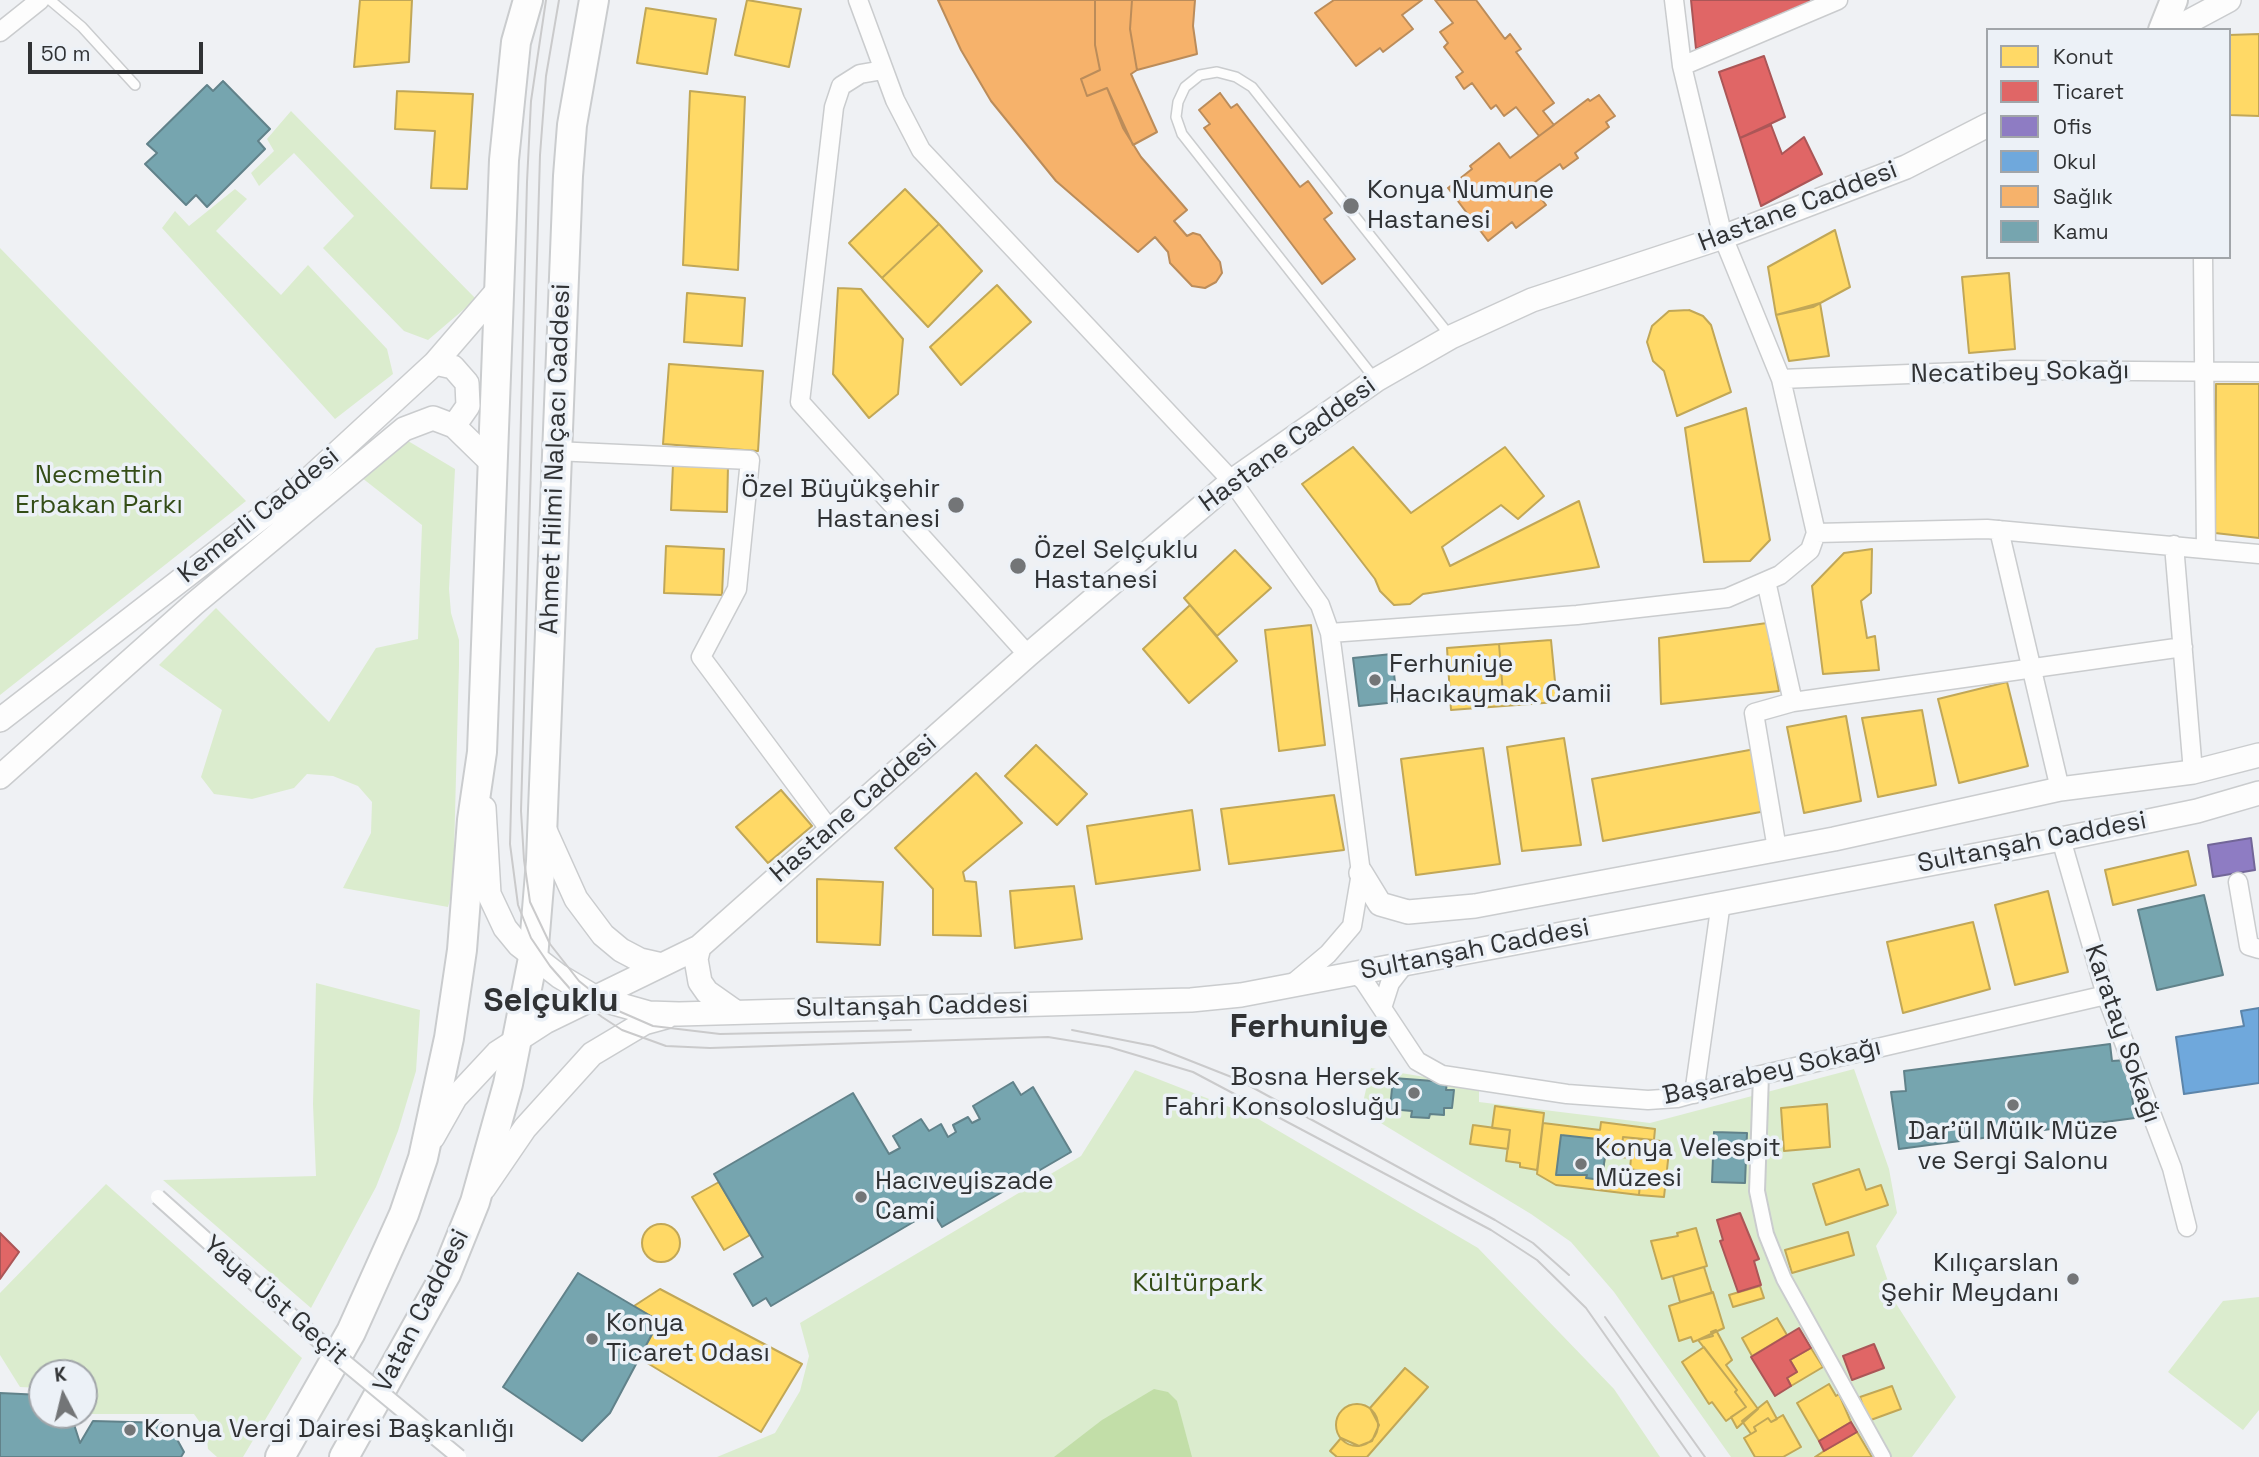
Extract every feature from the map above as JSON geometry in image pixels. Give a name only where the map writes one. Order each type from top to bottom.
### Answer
[{"type":"main road","points":[[482,752],[504,160],[516,42],[528,0]]},
{"type":"main road","name":"Ahmet Hilmi Nalçacı Caddesi","points":[[533,958],[538,920],[555,450],[572,125],[594,0]]},
{"type":"main road","points":[[2163,28],[2174,0]]},
{"type":"main road","name":"Vatan Caddesi","points":[[279,1457],[351,1332],[404,1214],[424,1158],[458,979],[471,830],[482,752]]},
{"type":"main road","name":"Vatan Caddesi","points":[[344,1457],[446,1274],[475,1202],[519,1037],[533,958]]},
{"type":"street","points":[[0,32],[40,0]]},
{"type":"street","points":[[858,0],[907,126],[941,173],[1231,481],[1320,605],[1330,633],[1361,873],[1352,926],[1328,954],[1291,985]]},
{"type":"street","points":[[1330,633],[1577,615],[1727,598],[1780,575],[1810,550],[1816,533],[1781,379],[1723,237],[1682,66],[1674,0]]},
{"type":"street","points":[[2180,28],[2205,21],[2229,0]]},
{"type":"street","points":[[1682,66],[1827,2]]},
{"type":"street","points":[[883,70],[860,74],[841,86],[834,107],[800,402],[1028,655]]},
{"type":"street","name":"Hastane Caddesi","points":[[424,1158],[455,1098],[475,1074],[519,1037],[699,947],[1028,655],[1231,481],[1376,380],[1494,316],[1569,285],[1723,237],[1906,167],[1986,126]]},
{"type":"street","points":[[2203,259],[2206,548]]},
{"type":"street","name":"Kemerli Caddesi","points":[[0,720],[296,491],[435,363],[498,290]]},
{"type":"street","points":[[435,363],[453,368],[467,383],[468,406],[454,426],[494,466]]},
{"type":"street","name":"Necatibey Sokağı","points":[[1781,379],[2012,370],[2259,372]]},
{"type":"street","name":"Kemerli Caddesi","points":[[0,777],[184,612],[404,429],[433,418],[454,426]]},
{"type":"street","points":[[555,450],[750,460],[737,589],[701,657],[830,830]]},
{"type":"street","points":[[1816,533],[1999,530],[2259,554]]},
{"type":"street","points":[[1999,530],[2060,789]]},
{"type":"street","points":[[2174,545],[2193,772]]},
{"type":"street","points":[[1766,581],[1793,702]]},
{"type":"street","points":[[1777,849],[1754,713],[1793,702],[2183,648]]},
{"type":"street","points":[[482,752],[489,894],[505,928],[533,958],[596,998],[649,1013],[679,1014]]},
{"type":"street","name":"Sultanşah Caddesi","points":[[1361,873],[1380,904],[1408,912],[1475,906],[1777,849],[2060,789],[2193,772],[2259,755]]},
{"type":"street","name":"Sultanşah Caddesi","points":[[679,1014],[1191,1000],[1404,965],[1721,902],[2061,839],[2197,811],[2259,793]]},
{"type":"street","points":[[542,823],[576,899],[603,935],[640,960],[662,965]]},
{"type":"street","name":"Karatay Sokağı","points":[[2061,839],[2106,995],[2172,1168],[2187,1227]]},
{"type":"street","points":[[2238,882],[2249,946],[2259,948]]},
{"type":"street","points":[[1694,1094],[1721,902]]},
{"type":"street","points":[[699,947],[696,959],[700,982],[707,992],[734,1011]]},
{"type":"street","points":[[1382,1007],[1390,983],[1404,965]]},
{"type":"street","name":"Başarabey Sokağı","points":[[1355,973],[1382,1007],[1418,1061],[1442,1076],[1567,1094],[1648,1100],[1694,1094],[1761,1075],[2106,995]]},
{"type":"street","points":[[475,1202],[524,1128],[593,1054],[644,1023],[679,1014]]},
{"type":"street","points":[[1761,1075],[1757,1191],[1766,1234],[1784,1279],[1883,1457]]},
{"type":"street","name":"Yaya Üst Geçit","points":[[158,1197],[325,1346],[459,1457]]},
{"type":"lane","points":[[50,0],[82,27],[135,85]]},
{"type":"lane","points":[[1376,380],[1182,134],[1176,117],[1178,102],[1185,87],[1200,75],[1217,72],[1236,77],[1252,87],[1451,337]]},
{"type":"green space","points":[[291,111],[476,299],[428,340],[404,331],[323,248],[354,216],[294,153],[259,186],[251,173],[274,151],[267,139]]},
{"type":"green space","points":[[235,189],[247,199],[216,231],[281,295],[308,265],[387,349],[393,374],[335,419],[162,228],[175,211],[189,226]]},
{"type":"green space","name":"Necmettin Erbakan Parkı","points":[[0,248],[246,501],[0,695]]},
{"type":"green space","points":[[398,435],[455,469],[449,589],[451,613],[459,640],[459,665],[453,888],[448,907],[343,888],[371,833],[372,802],[358,786],[333,776],[307,774],[294,788],[252,799],[214,794],[201,777],[222,710],[159,665],[216,608],[329,722],[376,648],[418,639],[422,525],[357,474]]},
{"type":"green space","points":[[316,983],[420,1010],[416,1071],[398,1131],[376,1187],[311,1308],[163,1180],[316,1176],[313,1104]]},
{"type":"green space","points":[[1371,1068],[1479,1086],[1479,1102],[1650,1123],[1854,1069],[1889,1169],[1897,1213],[1876,1246],[1895,1302],[1956,1397],[1912,1457],[1731,1457],[1614,1292],[1571,1242],[1531,1214],[1361,1111]]},
{"type":"green space","name":"Kültürpark","points":[[1135,1070],[1255,1117],[1478,1248],[1614,1389],[1660,1457],[717,1457],[775,1433],[800,1391],[809,1356],[800,1323],[1081,1156]]},
{"type":"green space","points":[[106,1184],[302,1358],[243,1457],[217,1457],[208,1449],[206,1431],[194,1414],[98,1414],[98,1359],[28,1359],[28,1387],[20,1387],[0,1355],[0,1293]]},
{"type":"green space","points":[[2259,1297],[2259,1410],[2243,1430],[2168,1372],[2223,1301]]},
{"type":"shaded area","points":[[1154,1389],[1168,1392],[1177,1401],[1192,1457],[1054,1457],[1102,1420]]},
{"type":"building: Konut","points":[[360,0],[412,0],[409,62],[354,67]]},
{"type":"building: Konut","points":[[747,0],[801,9],[789,67],[735,55]]},
{"type":"building: Konut","points":[[646,8],[716,19],[707,74],[637,63]]},
{"type":"building: Konut","points":[[2259,34],[2259,116],[2231,115],[2231,35]]},
{"type":"building: Konut","points":[[397,91],[473,94],[467,189],[431,188],[435,131],[395,129]]},
{"type":"building: Konut","points":[[690,91],[745,97],[738,270],[683,265]]},
{"type":"building: Konut","points":[[905,189],[939,224],[882,278],[849,243]]},
{"type":"building: Konut","points":[[939,224],[982,271],[928,327],[882,278]]},
{"type":"building: Konut","points":[[1835,230],[1850,287],[1813,307],[1776,315],[1768,267]]},
{"type":"building: Konut","points":[[2009,273],[2015,349],[1969,353],[1962,277]]},
{"type":"building: Konut","points":[[997,285],[1031,322],[961,385],[930,347]]},
{"type":"building: Konut","points":[[838,288],[861,289],[903,339],[898,394],[869,418],[833,374]]},
{"type":"building: Konut","points":[[687,293],[745,298],[742,346],[684,342]]},
{"type":"building: Konut","points":[[1820,303],[1829,356],[1789,361],[1776,315]]},
{"type":"building: Konut","points":[[1689,310],[1703,316],[1711,325],[1731,392],[1677,416],[1664,371],[1653,361],[1647,342],[1652,326],[1669,311]]},
{"type":"building: Konut","points":[[669,364],[763,371],[758,451],[663,444]]},
{"type":"building: Konut","points":[[2216,384],[2259,384],[2259,538],[2215,533]]},
{"type":"building: Konut","points":[[1746,408],[1770,540],[1750,561],[1704,562],[1685,428]]},
{"type":"building: Konut","points":[[1353,447],[1411,513],[1505,447],[1544,496],[1518,519],[1501,505],[1442,547],[1450,566],[1579,501],[1599,567],[1423,594],[1410,604],[1394,605],[1380,591],[1375,579],[1302,484]]},
{"type":"building: Konut","points":[[673,464],[728,466],[727,512],[671,510]]},
{"type":"building: Konut","points":[[666,546],[724,549],[722,595],[664,593]]},
{"type":"building: Konut","points":[[1872,549],[1871,593],[1861,601],[1867,638],[1875,636],[1879,670],[1823,674],[1812,586],[1844,553]]},
{"type":"building: Konut","points":[[1235,550],[1271,588],[1217,636],[1184,598]]},
{"type":"building: Konut","points":[[1190,605],[1237,661],[1189,703],[1143,649]]},
{"type":"building: Konut","points":[[1767,623],[1779,691],[1661,704],[1659,638]]},
{"type":"building: Konut","points":[[1311,625],[1325,745],[1279,751],[1265,630]]},
{"type":"building: Konut","points":[[1551,640],[1557,702],[1504,706],[1499,644]]},
{"type":"building: Konut","points":[[1499,644],[1504,706],[1451,710],[1447,648]]},
{"type":"building: Konut","points":[[2007,682],[2028,766],[1959,783],[1938,699]]},
{"type":"building: Konut","points":[[1922,710],[1936,785],[1878,797],[1862,718]]},
{"type":"building: Konut","points":[[1846,716],[1861,801],[1804,813],[1787,727]]},
{"type":"building: Konut","points":[[1564,738],[1581,845],[1522,851],[1507,747]]},
{"type":"building: Konut","points":[[1036,745],[1087,794],[1057,825],[1005,776]]},
{"type":"building: Konut","points":[[1483,748],[1500,864],[1416,875],[1401,759]]},
{"type":"building: Konut","points":[[1755,749],[1766,811],[1603,841],[1592,779]]},
{"type":"building: Konut","points":[[976,773],[1022,823],[963,872],[965,881],[976,882],[981,936],[933,935],[933,889],[895,848]]},
{"type":"building: Konut","points":[[781,790],[812,826],[768,863],[736,827]]},
{"type":"building: Konut","points":[[1334,795],[1344,850],[1229,864],[1221,809]]},
{"type":"building: Konut","points":[[1192,810],[1200,870],[1096,884],[1087,826]]},
{"type":"building: Konut","points":[[2188,851],[2196,885],[2113,905],[2105,870]]},
{"type":"building: Konut","points":[[817,879],[883,882],[880,945],[817,942]]},
{"type":"building: Konut","points":[[1074,886],[1082,939],[1015,948],[1010,891]]},
{"type":"building: Konut","points":[[2048,891],[2068,972],[2015,985],[1995,905]]},
{"type":"building: Konut","points":[[1973,922],[1990,989],[1903,1013],[1887,942]]},
{"type":"building: Konut","points":[[1827,1104],[1830,1147],[1784,1151],[1781,1108]]},
{"type":"building: Konut","points":[[1495,1106],[1544,1113],[1537,1170],[1506,1161],[1510,1130],[1492,1128]]},
{"type":"building: Konut","points":[[1601,1122],[1655,1129],[1654,1140],[1623,1137],[1621,1157],[1605,1155],[1602,1180],[1628,1183],[1630,1169],[1641,1171],[1639,1195],[1556,1185],[1537,1174],[1543,1123],[1600,1130]]},
{"type":"building: Konut","points":[[1473,1125],[1510,1130],[1508,1149],[1470,1144]]},
{"type":"building: Konut","points":[[1623,1137],[1670,1142],[1664,1197],[1639,1195],[1641,1171],[1630,1169],[1631,1158],[1621,1157]]},
{"type":"building: Konut","points":[[1859,1169],[1866,1190],[1881,1185],[1888,1205],[1826,1225],[1813,1184]]},
{"type":"building: Konut","points":[[719,1182],[750,1235],[724,1250],[692,1197]]},
{"type":"building: Konut","points":[[661,1224],[675,1229],[680,1243],[675,1257],[661,1262],[647,1257],[642,1243],[647,1229]]},
{"type":"building: Konut","points":[[1696,1228],[1707,1266],[1662,1279],[1651,1241],[1678,1236],[1677,1233]]},
{"type":"building: Konut","points":[[1848,1232],[1854,1255],[1792,1273],[1785,1250]]},
{"type":"building: Konut","points":[[1704,1267],[1712,1293],[1680,1302],[1673,1276]]},
{"type":"building: Konut","points":[[1760,1286],[1764,1298],[1733,1307],[1729,1295]]},
{"type":"building: Konut","points":[[660,1289],[802,1364],[761,1432],[639,1358],[659,1321],[634,1306]]},
{"type":"building: Konut","points":[[1713,1292],[1724,1328],[1693,1342],[1691,1337],[1679,1341],[1669,1306]]},
{"type":"building: Konut","points":[[1777,1318],[1787,1335],[1752,1356],[1742,1338]]},
{"type":"building: Konut","points":[[1716,1330],[1732,1360],[1726,1365],[1758,1409],[1737,1428],[1731,1417],[1746,1407],[1735,1392],[1737,1390],[1698,1340],[1713,1336],[1711,1332]]},
{"type":"building: Konut","points":[[1704,1347],[1737,1390],[1735,1392],[1746,1407],[1726,1421],[1712,1402],[1709,1404],[1682,1362]]},
{"type":"building: Konut","points":[[1811,1348],[1823,1367],[1791,1386],[1787,1378],[1797,1372],[1790,1360]]},
{"type":"building: Konut","points":[[1405,1368],[1428,1387],[1367,1457],[1337,1457],[1330,1451],[1341,1438],[1359,1446],[1372,1441],[1379,1425],[1370,1408]]},
{"type":"building: Konut","points":[[1829,1384],[1836,1396],[1839,1394],[1851,1422],[1819,1441],[1797,1403]]},
{"type":"building: Konut","points":[[1892,1386],[1901,1409],[1868,1421],[1860,1397]]},
{"type":"building: Konut","points":[[1767,1401],[1777,1419],[1771,1422],[1768,1418],[1754,1427],[1756,1431],[1751,1434],[1742,1421]]},
{"type":"building: Konut","points":[[1357,1404],[1372,1410],[1378,1425],[1372,1440],[1357,1446],[1342,1440],[1336,1425],[1342,1410]]},
{"type":"building: Konut","points":[[1783,1415],[1801,1447],[1783,1457],[1755,1457],[1744,1438],[1756,1431],[1754,1427],[1768,1418],[1771,1422]]},
{"type":"building: Konut","points":[[1857,1432],[1872,1457],[1815,1457],[1824,1451]]},
{"type":"building: Ticaret","points":[[1691,0],[1809,0],[1810,2],[1696,49]]},
{"type":"building: Ticaret","points":[[1764,56],[1785,117],[1740,138],[1719,72]]},
{"type":"building: Ticaret","points":[[1771,125],[1782,154],[1804,137],[1822,174],[1761,206],[1740,138]]},
{"type":"building: Ticaret","points":[[1740,1213],[1759,1259],[1754,1261],[1761,1285],[1738,1292],[1720,1241],[1723,1240],[1717,1220]]},
{"type":"building: Ticaret","points":[[0,1233],[19,1252],[0,1279]]},
{"type":"building: Ticaret","points":[[1799,1328],[1811,1348],[1790,1360],[1797,1372],[1787,1378],[1791,1386],[1775,1396],[1751,1357]]},
{"type":"building: Ticaret","points":[[1874,1344],[1884,1368],[1852,1380],[1843,1356]]},
{"type":"building: Ticaret","points":[[1851,1422],[1857,1432],[1824,1451],[1819,1441]]},
{"type":"building: Ofis","points":[[2251,838],[2255,870],[2213,877],[2208,845]]},
{"type":"building: Okul","points":[[2259,1008],[2259,1083],[2184,1094],[2176,1037],[2244,1026],[2241,1011]]},
{"type":"building: Sağlık","points":[[938,0],[1095,0],[1095,45],[1100,70],[1081,79],[1087,96],[1107,88],[1123,128],[1141,157],[1187,210],[1174,221],[1187,236],[1193,233],[1200,235],[1220,262],[1222,273],[1216,282],[1205,288],[1192,286],[1170,263],[1168,252],[1155,237],[1138,252],[1056,181],[991,101],[961,50]]},
{"type":"building: Sağlık","points":[[1095,0],[1132,0],[1130,29],[1137,70],[1131,74],[1157,132],[1133,145],[1107,88],[1087,96],[1081,79],[1100,70],[1095,45]]},
{"type":"building: Sağlık","points":[[1132,0],[1195,0],[1193,26],[1197,54],[1137,70],[1130,29]]},
{"type":"building: Sağlık","points":[[1334,0],[1422,0],[1402,15],[1413,29],[1383,52],[1380,48],[1356,66],[1315,13]]},
{"type":"building: Sağlık","points":[[1435,0],[1476,0],[1505,39],[1510,34],[1521,49],[1516,52],[1554,103],[1543,111],[1554,125],[1539,136],[1516,107],[1504,116],[1496,105],[1491,109],[1472,83],[1464,89],[1456,77],[1463,72],[1444,47],[1448,43],[1440,32],[1453,23]]},
{"type":"building: Sağlık","points":[[1220,93],[1231,108],[1237,104],[1300,187],[1308,181],[1332,213],[1324,219],[1355,259],[1322,284],[1204,128],[1210,124],[1199,110]]},
{"type":"building: Sağlık","points":[[1599,95],[1615,116],[1606,122],[1609,127],[1575,153],[1578,158],[1563,169],[1560,164],[1531,185],[1546,205],[1516,228],[1512,222],[1488,241],[1448,188],[1499,143],[1510,158],[1588,99],[1590,101]]},
{"type":"building: Kamu","points":[[223,81],[270,129],[258,141],[265,149],[207,207],[196,195],[186,205],[145,164],[157,153],[147,144],[207,85],[213,91]]},
{"type":"building: Kamu","name":"Ferhuniye Hacıkaymak Camii","points":[[1392,654],[1397,702],[1359,706],[1353,658]]},
{"type":"building: Kamu","points":[[2204,895],[2223,975],[2157,990],[2138,910]]},
{"type":"building: Kamu","name":"Dar'ül Mülk Müze ve Sergi Salonu","points":[[2110,1044],[2112,1061],[2127,1060],[2135,1118],[1899,1149],[1891,1092],[1906,1091],[1904,1071]]},
{"type":"building: Kamu","points":[[1393,1078],[1447,1082],[1446,1090],[1454,1090],[1452,1108],[1444,1108],[1444,1115],[1430,1114],[1429,1118],[1411,1117],[1412,1111],[1390,1109]]},
{"type":"building: Kamu","name":"Hacıveyiszade Cami","points":[[1013,1082],[1021,1095],[1033,1087],[1071,1152],[942,1227],[932,1211],[771,1306],[766,1298],[753,1306],[734,1274],[763,1257],[714,1174],[853,1093],[889,1154],[900,1148],[893,1136],[921,1119],[929,1131],[941,1124],[948,1137],[956,1132],[953,1125],[968,1117],[972,1123],[980,1119],[973,1106]]},
{"type":"building: Kamu","points":[[1714,1132],[1747,1133],[1745,1183],[1712,1182]]},
{"type":"building: Kamu","name":"Konya Velespit Müzesi","points":[[1561,1135],[1607,1140],[1602,1180],[1586,1178],[1587,1175],[1556,1175]]},
{"type":"building: Kamu","name":"Konya Ticaret Odası","points":[[578,1273],[659,1321],[610,1413],[582,1441],[503,1387]]},
{"type":"building: Kamu","name":"Konya Vergi Dairesi Başkanlığı","points":[[0,1393],[28,1394],[28,1429],[76,1429],[80,1443],[88,1429],[98,1429],[98,1421],[168,1423],[184,1452],[181,1457],[0,1457]]},
{"type":"tram line","points":[[546,0],[531,101],[527,182],[510,844],[518,905],[531,938],[550,966],[579,999],[602,1017],[622,1030],[666,1046],[710,1048],[1048,1037],[1109,1047],[1193,1072],[1491,1230],[1537,1260],[1586,1308],[1691,1457]]},
{"type":"tram line","points":[[559,0],[546,76],[540,155],[521,811],[530,902],[550,944],[579,981],[614,1009],[653,1026],[720,1034],[911,1030]]},
{"type":"tram line","points":[[1072,1030],[1153,1046],[1239,1080],[1495,1220],[1533,1243],[1569,1275]]},
{"type":"tram line","points":[[1605,1317],[1705,1457]]},
{"type":"place","name":"Konya Numune Hastanesi","points":[[1351,206]]},
{"type":"place","name":"Özel Büyükşehir Hastanesi","points":[[956,505]]},
{"type":"place","name":"Özel Selçuklu Hastanesi","points":[[1018,566]]},
{"type":"place","name":"Ferhuniye Hacıkaymak Camii","points":[[1375,680]]},
{"type":"place","name":"Bosna Hersek Fahri Konsolosluğu","points":[[1414,1093]]},
{"type":"place","name":"Dar'ül Mülk Müze ve Sergi Salonu","points":[[2013,1105]]},
{"type":"place","name":"Konya Velespit Müzesi","points":[[1581,1164]]},
{"type":"place","name":"Hacıveyiszade Cami","points":[[861,1197]]},
{"type":"place","name":"Kılıçarslan Şehir Meydanı","points":[[2073,1279]]},
{"type":"place","name":"Konya Ticaret Odası","points":[[592,1339]]},
{"type":"place","name":"Konya Vergi Dairesi Başkanlığı","points":[[130,1430]]},
{"type":"district","name":"Selçuklu","points":[[551,1002]]},
{"type":"district","name":"Ferhuniye","points":[[1309,1028]]}]
